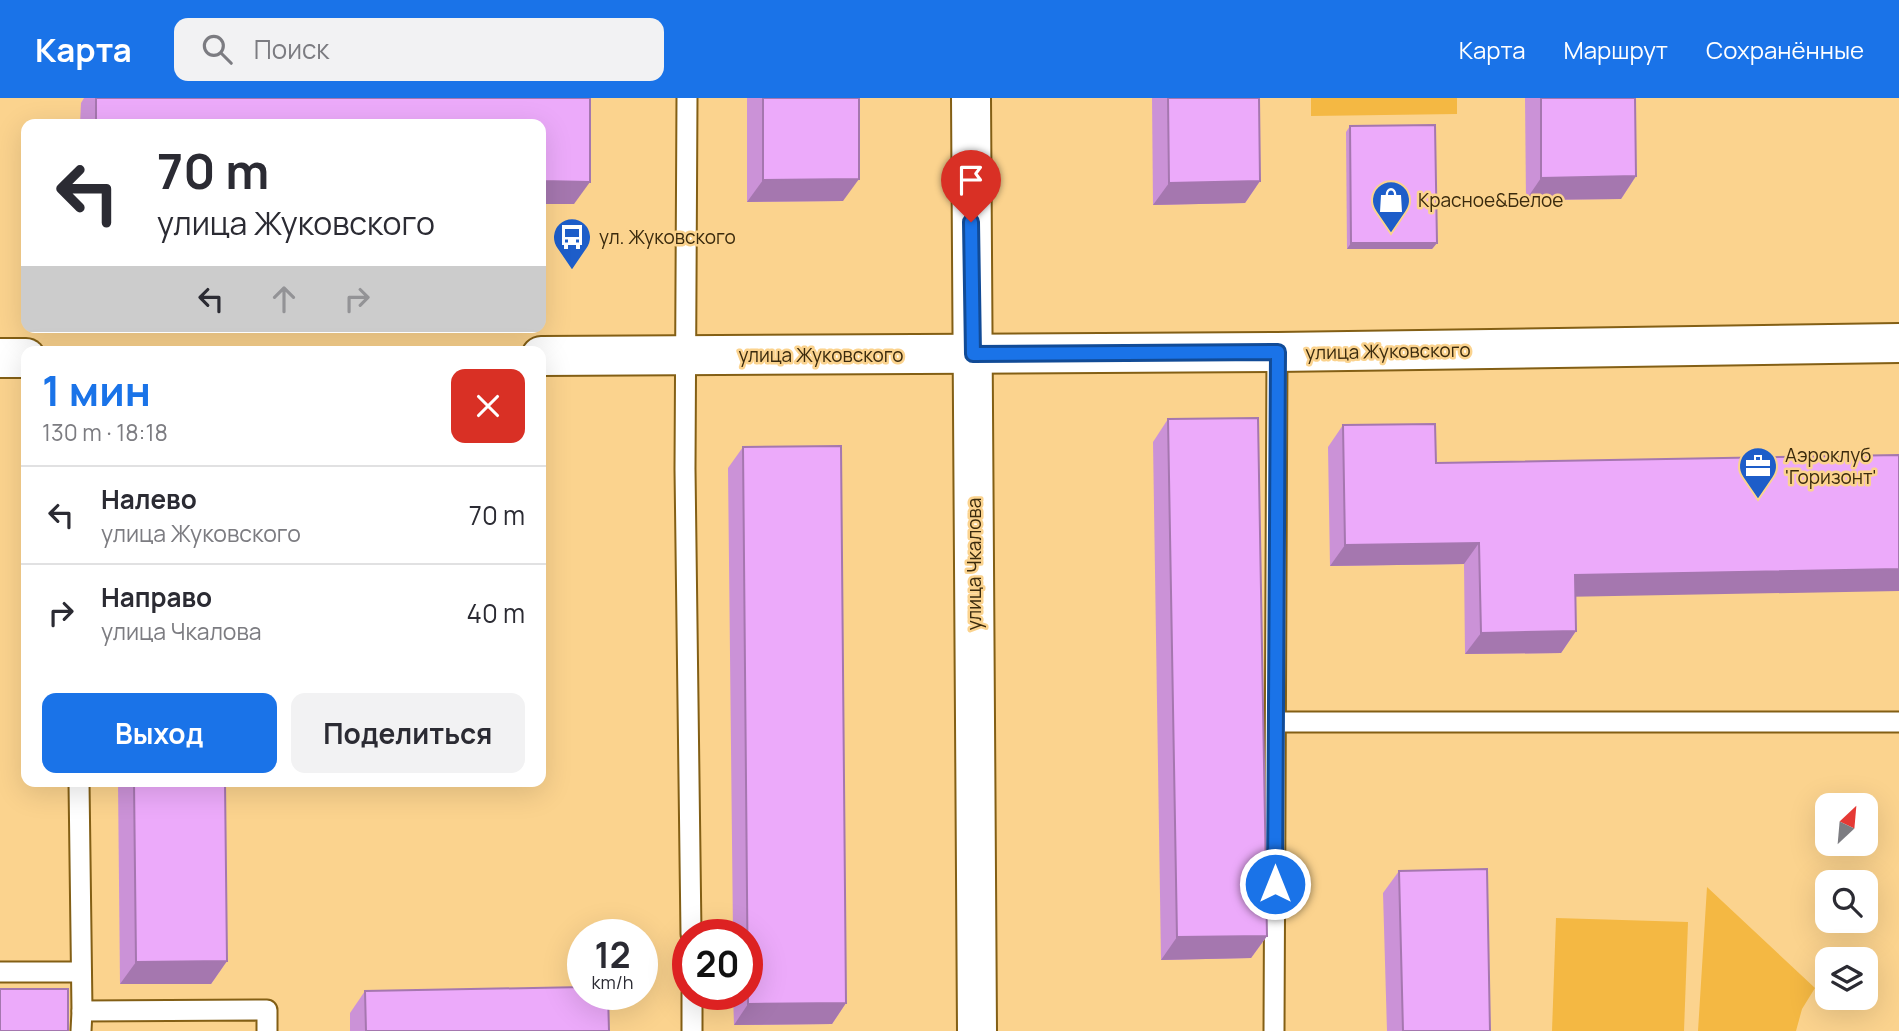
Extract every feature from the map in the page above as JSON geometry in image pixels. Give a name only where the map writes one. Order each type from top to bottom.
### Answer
[{"type":"street","name":"улица Чкалова","points":[[971,98],[977,1031]]},
{"type":"street","name":"улица Жуковского","points":[[546,356],[1278,352],[1899,343]]},
{"type":"street","points":[[0,358],[21,358]]},
{"type":"lane","points":[[687,98],[688,355],[685,469],[691,919]]},
{"type":"lane","points":[[1274,1031],[1278,352]]},
{"type":"lane","points":[[1276,722],[1899,722]]},
{"type":"lane","points":[[79,787],[82,1031]]},
{"type":"lane","points":[[0,972],[81,972]]},
{"type":"lane","points":[[82,1011],[267,1010],[267,1031]]},
{"type":"lane","points":[[692,1010],[692,1031]]},
{"type":"shaded area","points":[[1311,98],[1457,98],[1457,114],[1311,116]]},
{"type":"shaded area","points":[[1707,887],[1815,988],[1802,1009],[1796,1031],[1698,1031]]},
{"type":"shaded area","points":[[1556,918],[1688,922],[1684,1031],[1552,1031]]},
{"type":"building","points":[[96,98],[590,98],[590,182],[546,181],[546,119],[96,119]]},
{"type":"building","points":[[763,98],[859,98],[859,179],[763,180]]},
{"type":"building","points":[[1168,98],[1259,98],[1260,181],[1169,183]]},
{"type":"building","points":[[1541,98],[1635,98],[1636,176],[1541,178]]},
{"type":"building","points":[[1435,125],[1437,243],[1351,243],[1350,126]]},
{"type":"building","points":[[1258,418],[1267,936],[1177,937],[1168,419]]},
{"type":"building","points":[[1435,424],[1436,463],[1899,455],[1899,569],[1575,575],[1576,631],[1481,633],[1479,543],[1345,545],[1343,425]]},
{"type":"building","points":[[841,446],[846,1003],[763,1004],[763,919],[747,919],[743,447]]},
{"type":"building","points":[[134,787],[225,787],[227,961],[136,962]]},
{"type":"building","points":[[1487,869],[1490,1031],[1403,1031],[1399,871]]},
{"type":"building","points":[[567,987],[567,1010],[608,1010],[609,1031],[366,1031],[365,991]]},
{"type":"building","points":[[0,989],[68,989],[68,1031],[0,1031]]},
{"type":"place","name":"Красное&Белое","points":[[1391,234]]},
{"type":"place","name":"ул. Жуковского","points":[[572,271]]},
{"type":"place","name":"Аэроклуб 'Горизонт'","points":[[1758,500]]},
{"type":"route","points":[[971,222],[973,354],[1278,352],[1275,884]]}]
